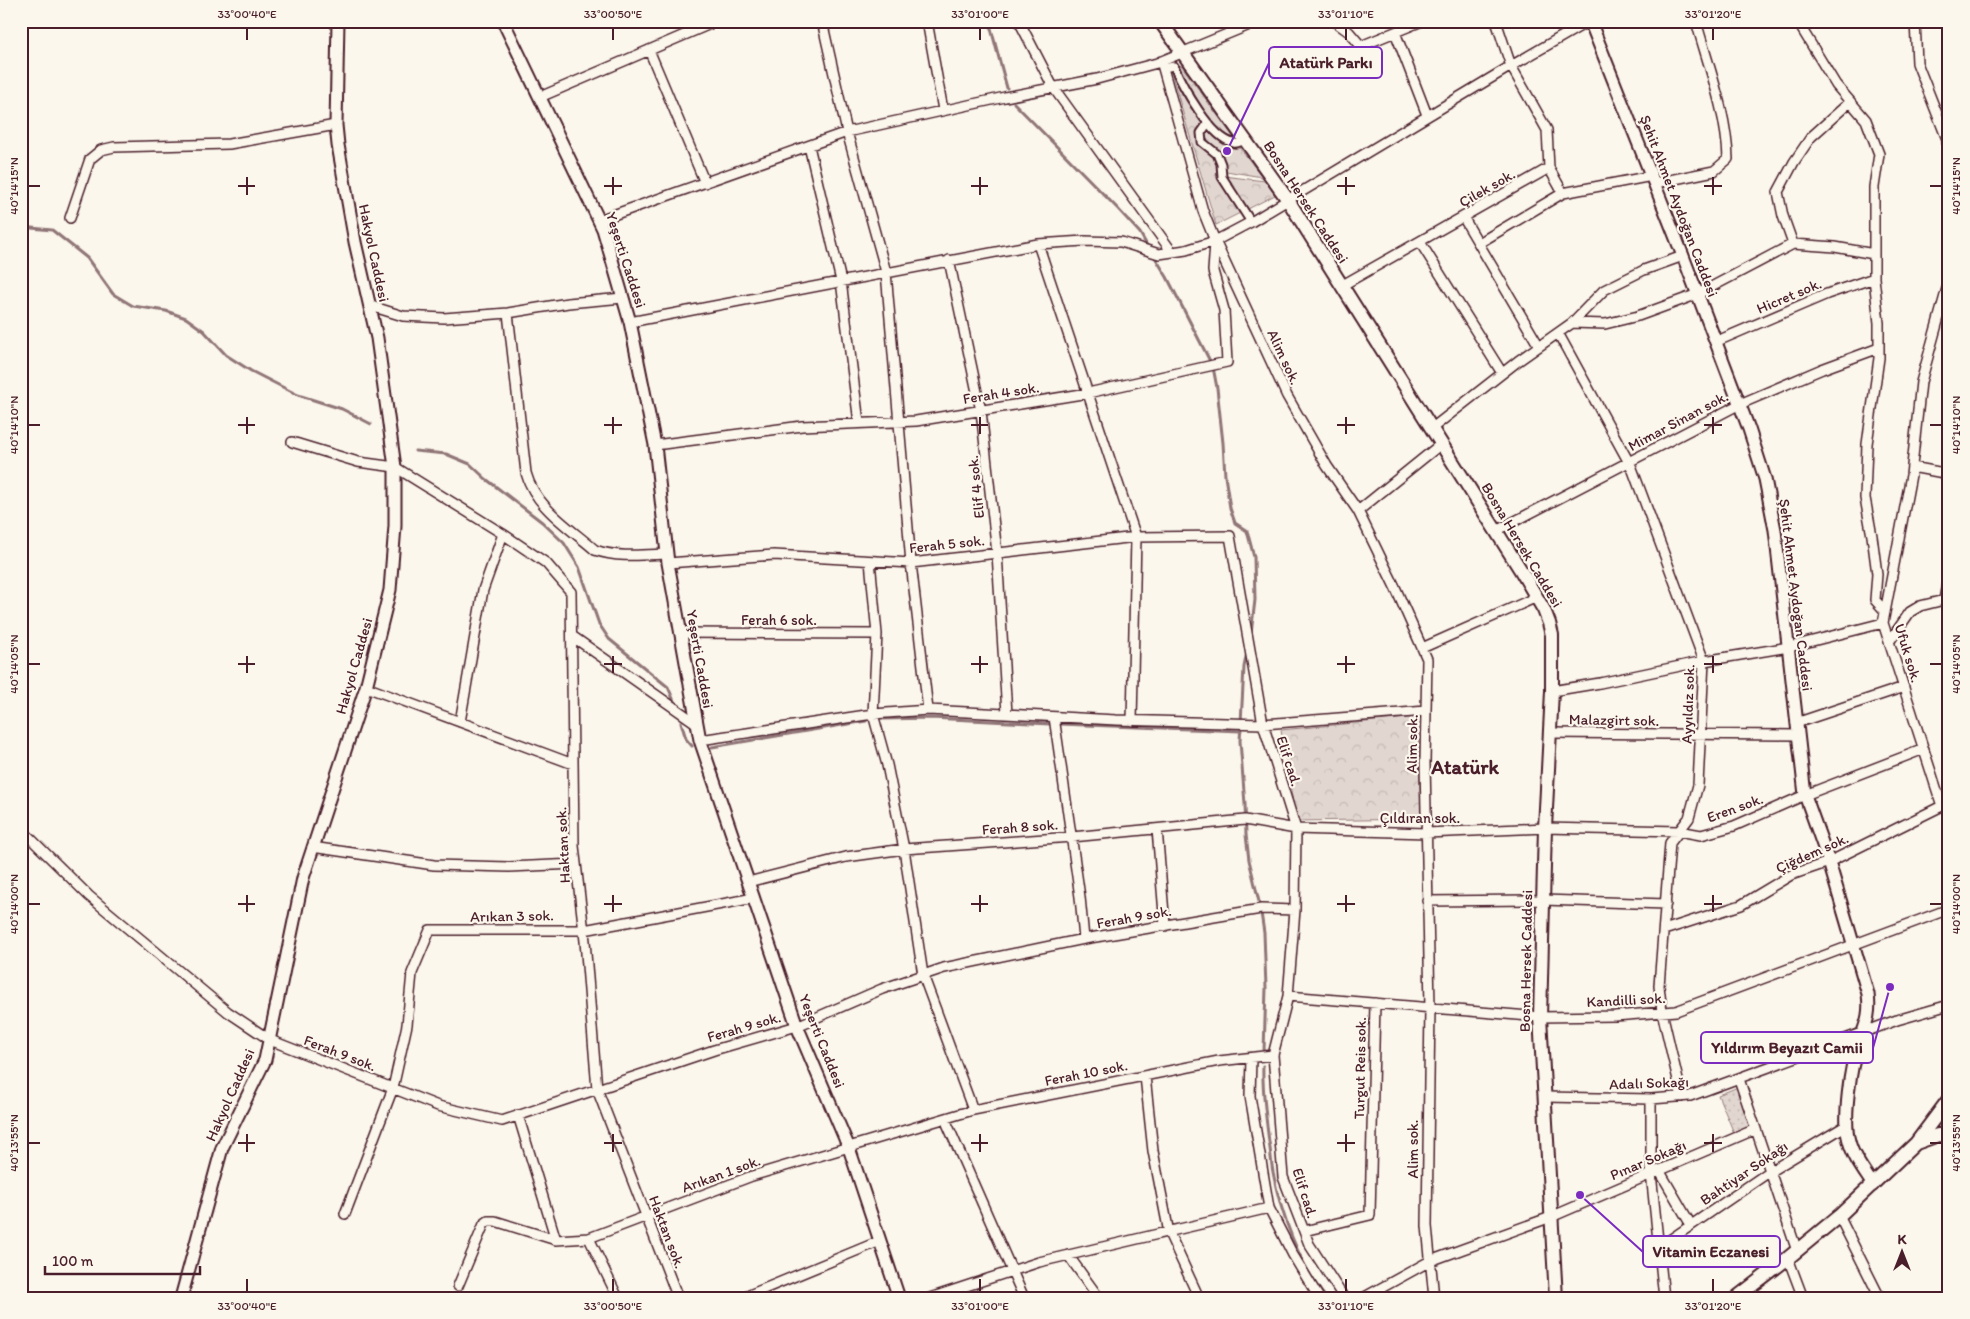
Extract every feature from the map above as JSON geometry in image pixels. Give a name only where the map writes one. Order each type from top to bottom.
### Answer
[{"type":"main road","name":"Bosna Hersek Caddesi","points":[[1160,21],[1288,200],[1537,597],[1549,623],[1552,636],[1552,691],[1545,828],[1540,1017],[1556,1298]]},
{"type":"main road","points":[[1736,1298],[1793,1255],[1873,1185],[1916,1143],[1949,1099]]},
{"type":"main road","points":[[1916,1143],[1938,1135],[1949,1136]]},
{"type":"street","name":"Hakyol Caddesi","points":[[181,1298],[222,1148],[265,1060],[292,925],[312,847],[366,687],[390,590],[395,526],[395,467],[387,396],[371,306],[352,223],[336,126],[338,21]]},
{"type":"street","name":"Yeşerti Caddesi","points":[[503,21],[599,220],[630,322],[655,445],[667,559],[700,740],[797,1026],[849,1148],[899,1298]]},
{"type":"street","points":[[540,96],[716,21]]},
{"type":"street","points":[[822,21],[847,132],[886,272],[911,563],[928,710]]},
{"type":"street","points":[[927,21],[943,110]]},
{"type":"street","points":[[1019,21],[1053,87],[1172,252]]},
{"type":"street","points":[[599,220],[847,132],[943,110],[1162,65],[1184,53],[1258,21]]},
{"type":"street","points":[[1334,21],[1349,32],[1361,46],[1422,21]]},
{"type":"street","points":[[1496,21],[1511,66],[1547,130],[1549,168],[1563,193]]},
{"type":"street","points":[[630,322],[1038,244],[1084,241],[1121,242],[1159,254],[1186,250],[1215,241],[1251,222],[1427,115],[1590,21]]},
{"type":"street","name":"Şehit Ahmet Aydoğan Caddesi","points":[[1590,21],[1698,294],[1740,404],[1765,479],[1772,510],[1805,795],[1829,862],[1868,994],[1870,1008],[1864,1032],[1858,1045],[1852,1072],[1846,1125],[1852,1149],[1873,1185]]},
{"type":"street","points":[[1479,243],[1563,193],[1714,171],[1728,158],[1728,145],[1721,112],[1696,21]]},
{"type":"street","points":[[1797,21],[1836,85],[1866,120],[1879,154],[1874,187],[1874,278],[1879,323],[1879,348],[1867,444],[1865,498],[1877,574],[1875,600],[1886,611]]},
{"type":"street","points":[[1915,21],[1917,63],[1945,123],[1949,179]]},
{"type":"street","points":[[1395,32],[1427,115]]},
{"type":"street","points":[[649,50],[705,183]]},
{"type":"street","points":[[1162,65],[1174,66],[1186,92],[1208,123],[1231,142],[1237,143],[1245,140]]},
{"type":"street","name":"Alim sok.","points":[[1162,65],[1203,210],[1215,241],[1286,396],[1327,466],[1358,511],[1395,586],[1427,659],[1426,834],[1430,1007],[1427,1226],[1434,1298]]},
{"type":"street","points":[[1793,244],[1783,216],[1778,192],[1794,162],[1811,137],[1850,102]]},
{"type":"street","points":[[1208,123],[1201,133],[1202,142],[1217,154],[1221,164],[1222,177],[1251,222]]},
{"type":"street","points":[[70,218],[90,159],[96,153],[107,148],[229,144],[336,126]]},
{"type":"street","points":[[809,146],[841,281],[859,424]]},
{"type":"street","name":"Çilek sok.","points":[[1341,286],[1549,168]]},
{"type":"street","points":[[1463,217],[1539,346]]},
{"type":"street","name":"Ferah 4 sok.","points":[[655,445],[802,426],[916,421],[1088,393],[1227,362],[1224,310],[1213,271],[1215,241]]},
{"type":"street","points":[[1420,242],[1502,373]]},
{"type":"street","points":[[1038,244],[1136,538],[1132,721]]},
{"type":"street","points":[[1572,324],[1604,324],[1638,316],[1698,294],[1793,244],[1835,247],[1874,254]]},
{"type":"street","points":[[1431,429],[1502,373],[1572,324],[1604,290],[1644,270],[1683,256]]},
{"type":"street","name":"Elif 4 sok.","points":[[949,260],[981,411],[997,553],[1007,714]]},
{"type":"street","name":"Hicret sok.","points":[[1715,342],[1827,294],[1874,278]]},
{"type":"street","name":"Ufuk sok.","points":[[1946,806],[1924,749],[1883,623],[1912,467],[1921,382],[1949,280]]},
{"type":"street","points":[[371,306],[403,316],[430,319],[508,313],[568,303],[623,298]]},
{"type":"street","name":"Ferah 5 sok.","points":[[508,313],[526,473],[529,482],[537,498],[595,550],[667,559],[774,555],[911,563],[1136,538],[1230,536]]},
{"type":"street","name":"Ayyıldız sok.","points":[[1558,333],[1629,462],[1704,661],[1698,785],[1689,818],[1670,843],[1658,986],[1662,1012],[1682,1097]]},
{"type":"street","name":"Mimar Sinan sok.","points":[[1496,532],[1740,404],[1822,369],[1879,348]]},
{"type":"street","points":[[292,442],[358,462],[395,467]]},
{"type":"street","points":[[1358,511],[1440,444]]},
{"type":"street","name":"Haktan sok.","points":[[395,467],[546,563],[571,592],[574,846],[584,930],[597,1089],[678,1298]]},
{"type":"street","points":[[1912,467],[1949,474]]},
{"type":"street","points":[[460,722],[483,590],[503,534]]},
{"type":"street","name":"Elif cad.","points":[[1230,536],[1262,724],[1296,829],[1295,910],[1288,996]]},
{"type":"street","points":[[870,560],[877,634],[873,714],[887,765],[904,850],[923,975],[973,1110]]},
{"type":"street","points":[[1889,642],[1910,612],[1920,606],[1944,600],[1949,572]]},
{"type":"street","points":[[1422,648],[1537,597]]},
{"type":"street","points":[[1552,691],[1600,684],[1704,661],[1789,647],[1883,623]]},
{"type":"street","name":"Ferah 6 sok.","points":[[680,633],[877,634]]},
{"type":"street","points":[[572,636],[696,723]]},
{"type":"street","points":[[366,687],[573,764]]},
{"type":"street","name":"Malazgirt sok.","points":[[1550,733],[1700,734],[1797,729],[1904,687]]},
{"type":"street","points":[[700,740],[873,714],[928,710],[1132,721],[1262,724],[1426,711]]},
{"type":"street","points":[[1054,717],[1072,837],[1084,939]]},
{"type":"street","name":"Eren sok.","points":[[1545,828],[1679,831],[1701,835],[1734,826],[1805,795],[1924,749]]},
{"type":"street","name":"Çiğdem sok.","points":[[1664,930],[1741,905],[1791,875],[1829,862],[1946,806]]},
{"type":"street","name":"Ferah 8 sok.","points":[[748,882],[846,857],[904,850],[1072,837],[1246,820],[1296,829]]},
{"type":"street","name":"Çıldıran sok.","points":[[1296,829],[1426,834],[1545,828]]},
{"type":"street","name":"Ferah 9 sok.","points":[[21,829],[89,896],[228,1012],[270,1040],[438,1106],[502,1121],[714,1050],[797,1026],[882,989],[944,968],[1084,939],[1261,909],[1295,910]]},
{"type":"street","points":[[1157,829],[1165,926]]},
{"type":"street","points":[[312,847],[434,866],[509,867],[576,864]]},
{"type":"street","name":"Arıkan 3 sok.","points":[[393,1088],[408,1025],[412,973],[430,930],[584,930],[754,898]]},
{"type":"street","points":[[1428,901],[1543,900],[1666,904]]},
{"type":"street","name":"Kandilli sok.","points":[[1288,996],[1540,1017],[1615,1016],[1676,1011],[1949,909]]},
{"type":"street","points":[[1273,1055],[1288,996]]},
{"type":"street","name":"Turgut Reis sok.","points":[[1304,1231],[1370,1216],[1375,1003]]},
{"type":"street","name":"Adalı Sokağı","points":[[1545,1097],[1651,1099],[1697,1094],[1920,1012],[1949,1005]]},
{"type":"street","name":"Elif cad.","points":[[1273,1055],[1283,1177],[1309,1244],[1344,1298]]},
{"type":"street","name":"Ferah 10 sok.","points":[[849,1148],[973,1110],[1219,1061],[1273,1055]]},
{"type":"street","points":[[1251,1058],[1250,1096],[1269,1208],[1293,1255],[1319,1298]]},
{"type":"street","points":[[1145,1076],[1153,1151],[1169,1231],[1199,1298]]},
{"type":"street","points":[[1739,1079],[1769,1172],[1793,1255],[1803,1298]]},
{"type":"street","points":[[345,1214],[393,1088]]},
{"type":"street","points":[[1651,1099],[1658,1248],[1664,1298]]},
{"type":"street","points":[[518,1115],[556,1240]]},
{"type":"street","points":[[945,1118],[1024,1298]]},
{"type":"street","name":"Bahtiyar Sokağı","points":[[1658,1248],[1769,1172],[1846,1125]]},
{"type":"street","name":"Pınar Sokağı","points":[[1363,1298],[1430,1261],[1551,1217],[1756,1129]]},
{"type":"street","name":"Arıkan 1 sok.","points":[[556,1240],[588,1238],[752,1176],[849,1148]]},
{"type":"street","points":[[1655,1172],[1691,1225]]},
{"type":"street","points":[[930,1298],[1068,1255],[1269,1208]]},
{"type":"street","points":[[1839,1216],[1880,1298]]},
{"type":"street","points":[[458,1286],[484,1224],[488,1221],[495,1221],[556,1240]]},
{"type":"street","points":[[588,1238],[618,1298]]},
{"type":"street","points":[[742,1298],[880,1241]]},
{"type":"street","points":[[1068,1255],[1100,1298]]},
{"type":"green space","points":[[1181,65],[1234,138],[1231,139],[1210,123],[1176,68]]},
{"type":"green space","points":[[1174,70],[1204,122],[1197,133],[1198,143],[1214,155],[1242,212],[1216,225],[1171,72]]},
{"type":"green space","points":[[1208,128],[1241,149],[1262,177],[1226,171],[1222,157],[1204,140],[1204,135]]},
{"type":"green space","points":[[1223,176],[1265,181],[1275,195],[1246,210]]},
{"type":"green space","points":[[1418,717],[1421,819],[1296,821],[1281,730]]},
{"type":"green space","points":[[1738,1087],[1750,1127],[1734,1133],[1718,1095]]},
{"type":"waterway","points":[[989,21],[1007,88]]},
{"type":"waterway","points":[[1014,103],[1118,209],[1140,233],[1149,249]]},
{"type":"waterway","points":[[21,227],[52,230],[87,258],[113,294],[133,306],[166,311],[186,318],[204,331],[226,355],[251,371],[298,395],[342,409],[371,424]]},
{"type":"waterway","points":[[1153,254],[1167,277],[1213,367],[1230,508],[1235,523],[1247,531],[1254,557],[1255,600],[1251,634]]},
{"type":"waterway","points":[[415,451],[446,454],[470,464],[486,479],[542,522],[564,543],[579,567],[599,624],[609,639],[668,687],[674,701]]},
{"type":"waterway","points":[[1247,652],[1244,667],[1240,741],[1249,860],[1260,906],[1264,933],[1266,988],[1264,1051]]},
{"type":"waterway","points":[[884,719],[931,718],[1050,724]]},
{"type":"waterway","points":[[712,747],[866,721]]},
{"type":"waterway","points":[[681,722],[686,739],[692,746]]},
{"type":"waterway","points":[[1059,724],[1241,731]]},
{"type":"waterway","points":[[1263,1066],[1264,1104],[1276,1188],[1292,1238],[1308,1270],[1326,1298]]},
{"type":"place","name":"Atatürk Parkı","points":[[1227,151]]},
{"type":"place","name":"Yıldırım Beyazıt Camii","points":[[1890,987]]},
{"type":"place","name":"Vitamin Eczanesi","points":[[1580,1195]]},
{"type":"district","name":"Atatürk","points":[[1465,767]]}]
